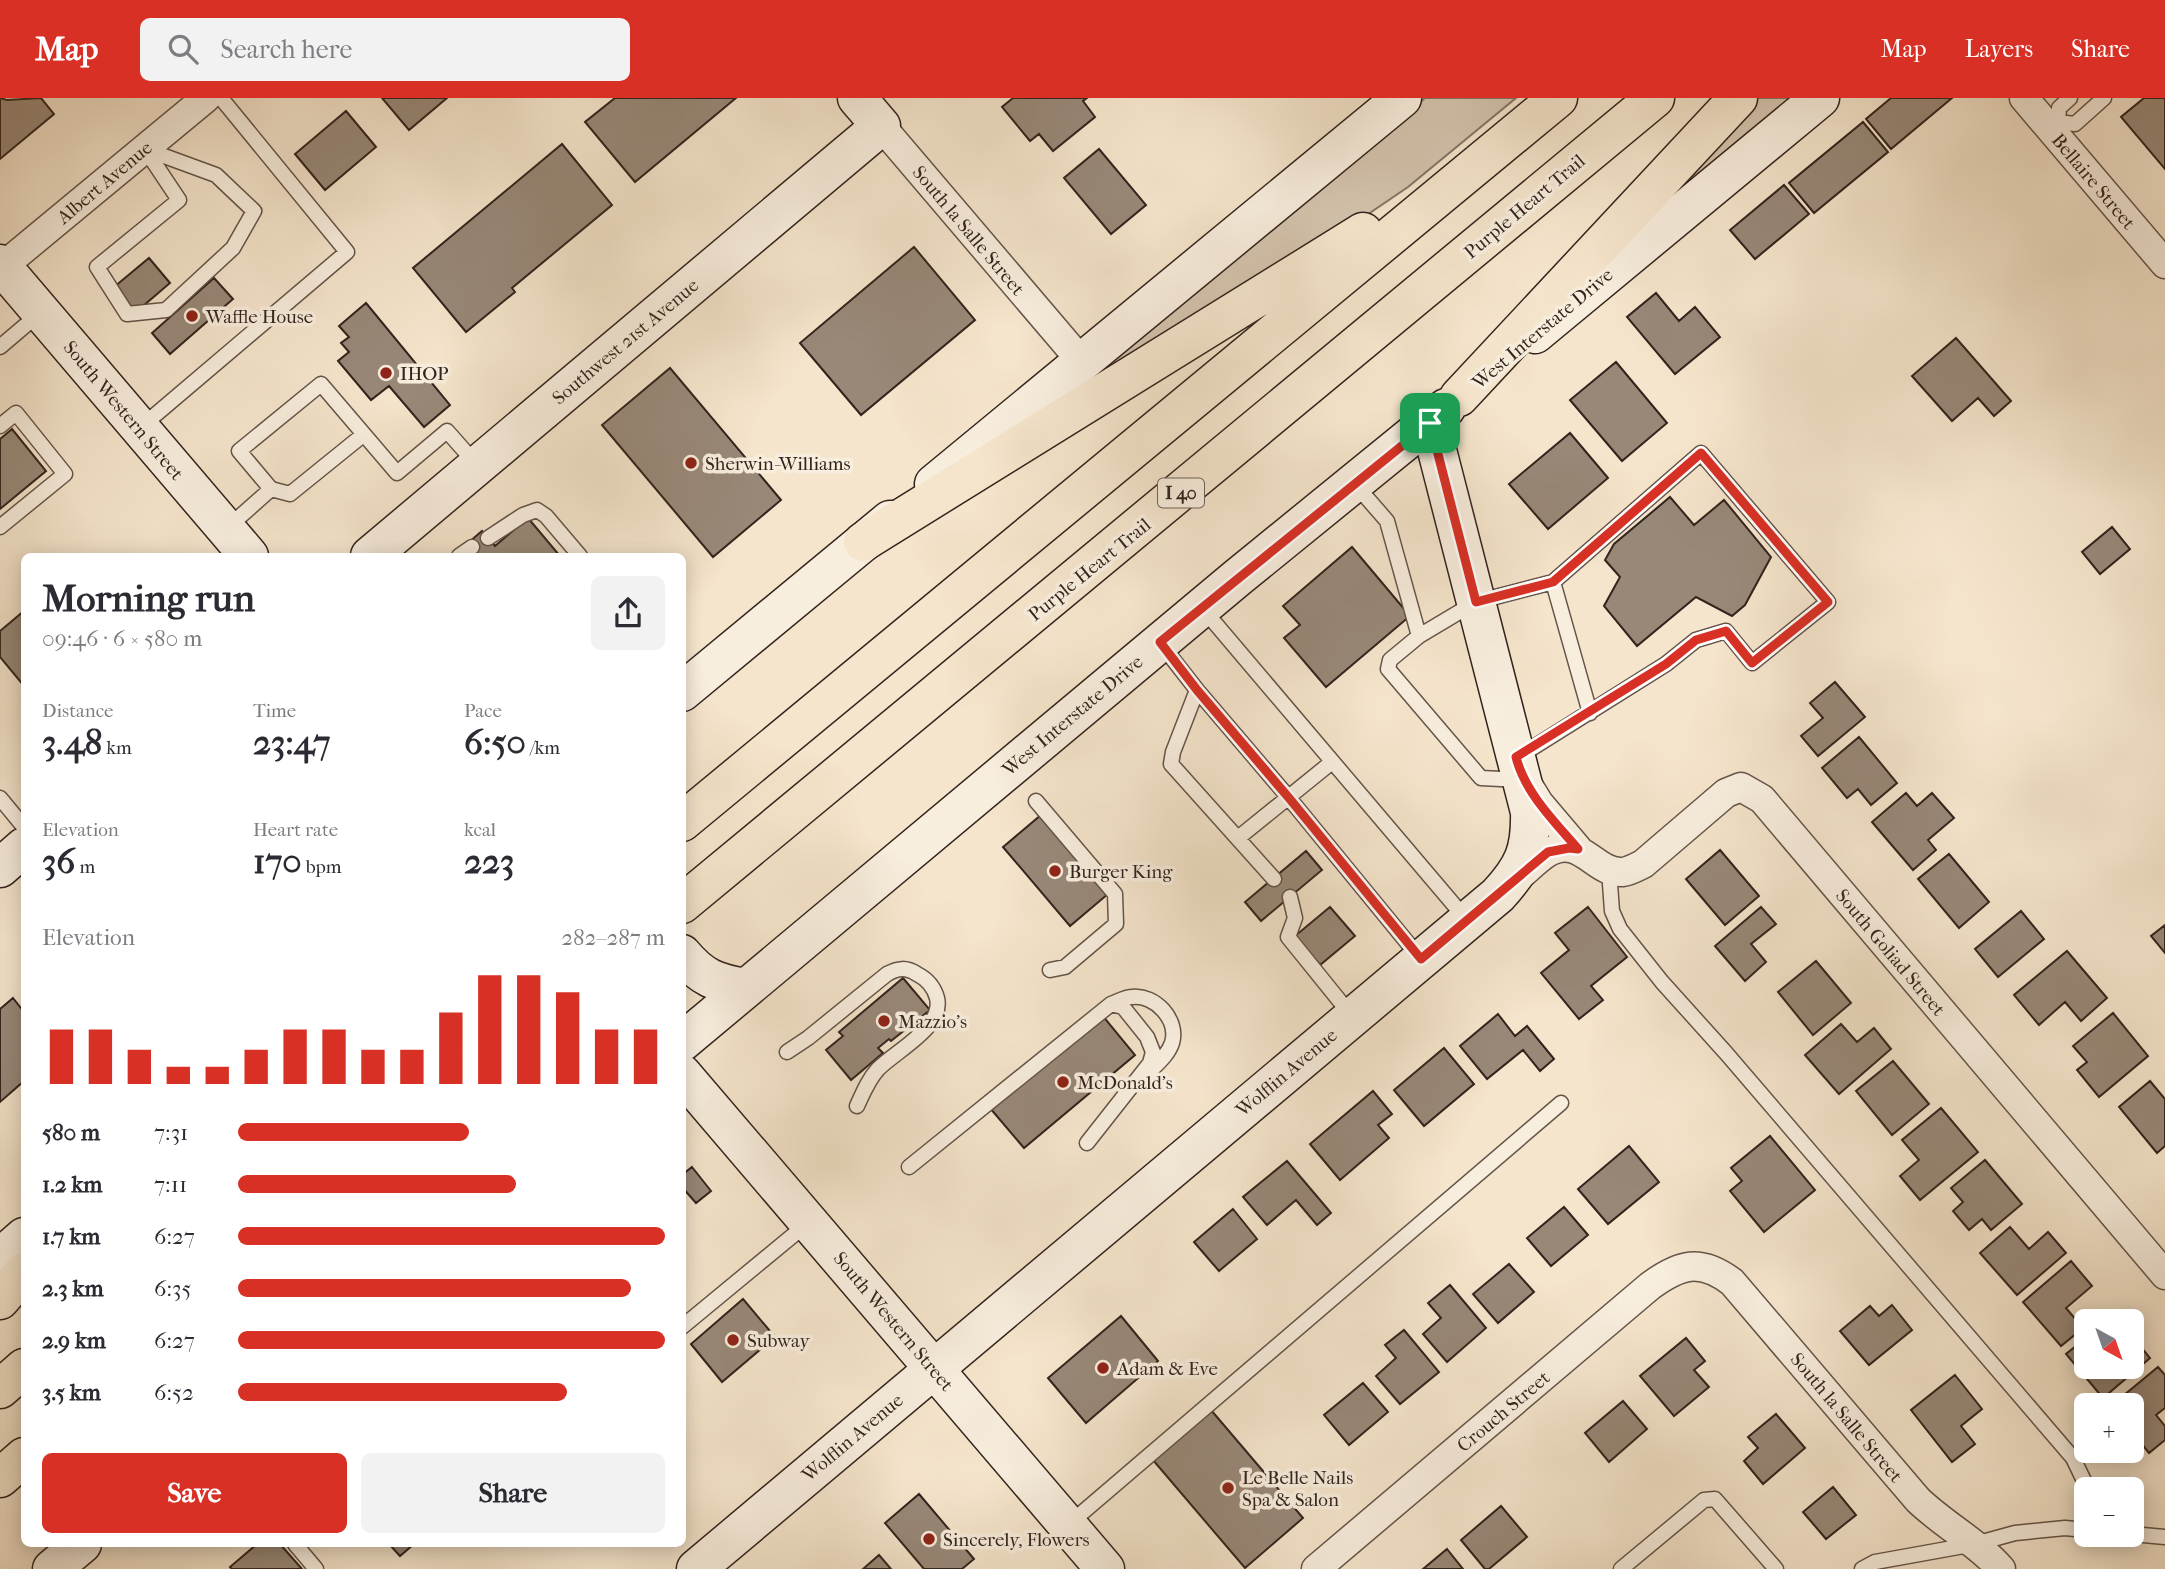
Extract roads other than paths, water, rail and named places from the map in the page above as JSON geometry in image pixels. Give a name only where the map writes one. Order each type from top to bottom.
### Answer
[{"type":"highway","name":"Purple Heart Trail","points":[[694,894],[1655,98]]},
{"type":"highway","points":[[1459,397],[1738,98]]},
{"type":"highway","points":[[863,542],[1330,254],[1551,104]]},
{"type":"highway","points":[[686,819],[1551,104]]},
{"type":"highway","points":[[0,1300],[21,1276]]},
{"type":"highway","points":[[0,1389],[21,1371]]},
{"type":"highway","points":[[0,1478],[21,1460]]},
{"type":"main road","points":[[686,689],[1402,98]]},
{"type":"main road","name":"West Interstate Drive","points":[[686,1039],[1201,607],[1430,423],[1820,98]]},
{"type":"main road","name":"Southwest 21st Avenue","points":[[376,553],[478,466],[869,112]]},
{"type":"main road","name":"South Western Street","points":[[1,266],[237,543]]},
{"type":"main road","name":"Wolflin Avenue","points":[[695,1569],[1497,895],[1515,876],[1526,856],[1531,835],[1530,812],[1430,423]]},
{"type":"main road","points":[[0,868],[21,850]]},
{"type":"main road","points":[[686,958],[716,983],[746,988]]},
{"type":"main road","name":"South Western Street","points":[[686,1079],[1105,1569]]},
{"type":"main road","points":[[0,1258],[21,1240]]},
{"type":"street","name":"Albert Avenue","points":[[1,266],[206,98]]},
{"type":"street","name":"Bellaire Street","points":[[2024,98],[2054,125],[2165,264]]},
{"type":"street","name":"South la Salle Street","points":[[869,112],[1082,362]]},
{"type":"street","points":[[1519,767],[1539,803],[1578,849],[1609,870]]},
{"type":"street","name":"South Goliad Street","points":[[1609,870],[1622,872],[1643,864],[1726,793],[1741,787],[1762,799],[2165,1275]]},
{"type":"street","points":[[1497,895],[1548,852],[1578,849]]},
{"type":"street","name":"Crouch Street","points":[[1316,1569],[1650,1286],[1674,1270],[1685,1266],[1695,1267]]},
{"type":"street","name":"South la Salle Street","points":[[1695,1267],[1712,1270],[1732,1282],[1918,1500],[1933,1515],[1975,1544],[2001,1569]]},
{"type":"lane","points":[[140,428],[347,252],[221,98]]},
{"type":"lane","points":[[2070,98],[2059,108],[2054,125],[2075,124],[2104,98]]},
{"type":"lane","points":[[145,149],[216,175],[254,211],[233,248],[166,310],[127,314],[97,267],[179,200],[145,149]]},
{"type":"lane","points":[[0,347],[41,313]]},
{"type":"lane","points":[[363,435],[290,494],[271,489],[240,451],[321,384],[397,473],[447,430],[478,466]]},
{"type":"lane","points":[[0,426],[16,413],[65,474],[31,493],[4,517]]},
{"type":"lane","points":[[1701,453],[1828,602],[1752,663],[1726,631],[1696,640],[1666,664],[1590,713],[1519,767],[1482,778],[1388,669],[1390,660],[1419,636],[1476,602],[1553,582],[1701,453]]},
{"type":"lane","points":[[1354,483],[1387,521],[1419,636]]},
{"type":"lane","points":[[237,543],[271,489]]},
{"type":"lane","points":[[488,538],[523,515],[537,510],[546,516],[577,553]]},
{"type":"lane","points":[[463,553],[472,547]]},
{"type":"lane","points":[[1553,582],[1590,713]]},
{"type":"lane","points":[[1201,607],[1467,920]]},
{"type":"lane","points":[[1160,642],[1421,959]]},
{"type":"lane","points":[[1197,690],[1172,752],[1171,764],[1274,879]]},
{"type":"lane","points":[[1238,838],[1332,762]]},
{"type":"lane","points":[[0,798],[21,823]]},
{"type":"lane","points":[[1036,801],[1115,894],[1116,902],[1116,924],[1065,967],[1050,970]]},
{"type":"lane","points":[[1609,870],[1612,911],[1620,929],[1662,982],[2073,1458],[2082,1477]]},
{"type":"lane","points":[[1290,897],[1295,918],[1288,937],[1353,1016]]},
{"type":"lane","points":[[787,1052],[887,974],[899,968],[924,977],[935,990],[939,1007],[933,1023],[877,1070],[866,1085],[857,1106]]},
{"type":"lane","points":[[909,1167],[1095,1014],[1132,996],[1146,999],[1161,1007],[1173,1024],[1173,1042],[1166,1055],[1111,1110],[1087,1143]]},
{"type":"lane","points":[[1111,1004],[1123,1007],[1134,1018],[1153,1052],[1150,1063],[1130,1091]]},
{"type":"lane","points":[[1068,1525],[1561,1102]]},
{"type":"lane","points":[[686,1324],[809,1222]]},
{"type":"lane","points":[[1621,1569],[1704,1500],[1715,1499],[1776,1569]]},
{"type":"lane","points":[[1862,1569],[1875,1562],[1975,1544],[2015,1533],[2074,1529]]},
{"type":"lane","points":[[2144,1535],[2165,1537]]},
{"type":"lane","points":[[298,1547],[316,1569]]},
{"type":"place","name":"Waffle House","points":[[192,316]]},
{"type":"place","name":"IHOP","points":[[386,373]]},
{"type":"place","name":"Sherwin-Williams","points":[[691,463]]},
{"type":"place","name":"Burger King","points":[[1055,871]]},
{"type":"place","name":"Mazzio's","points":[[884,1021]]},
{"type":"place","name":"McDonald's","points":[[1063,1082]]},
{"type":"place","name":"Subway","points":[[733,1340]]},
{"type":"place","name":"Adam & Eve","points":[[1103,1368]]},
{"type":"place","name":"Le Belle Nails Spa & Salon","points":[[1228,1488]]},
{"type":"place","name":"Sincerely, Flowers","points":[[929,1539]]}]
